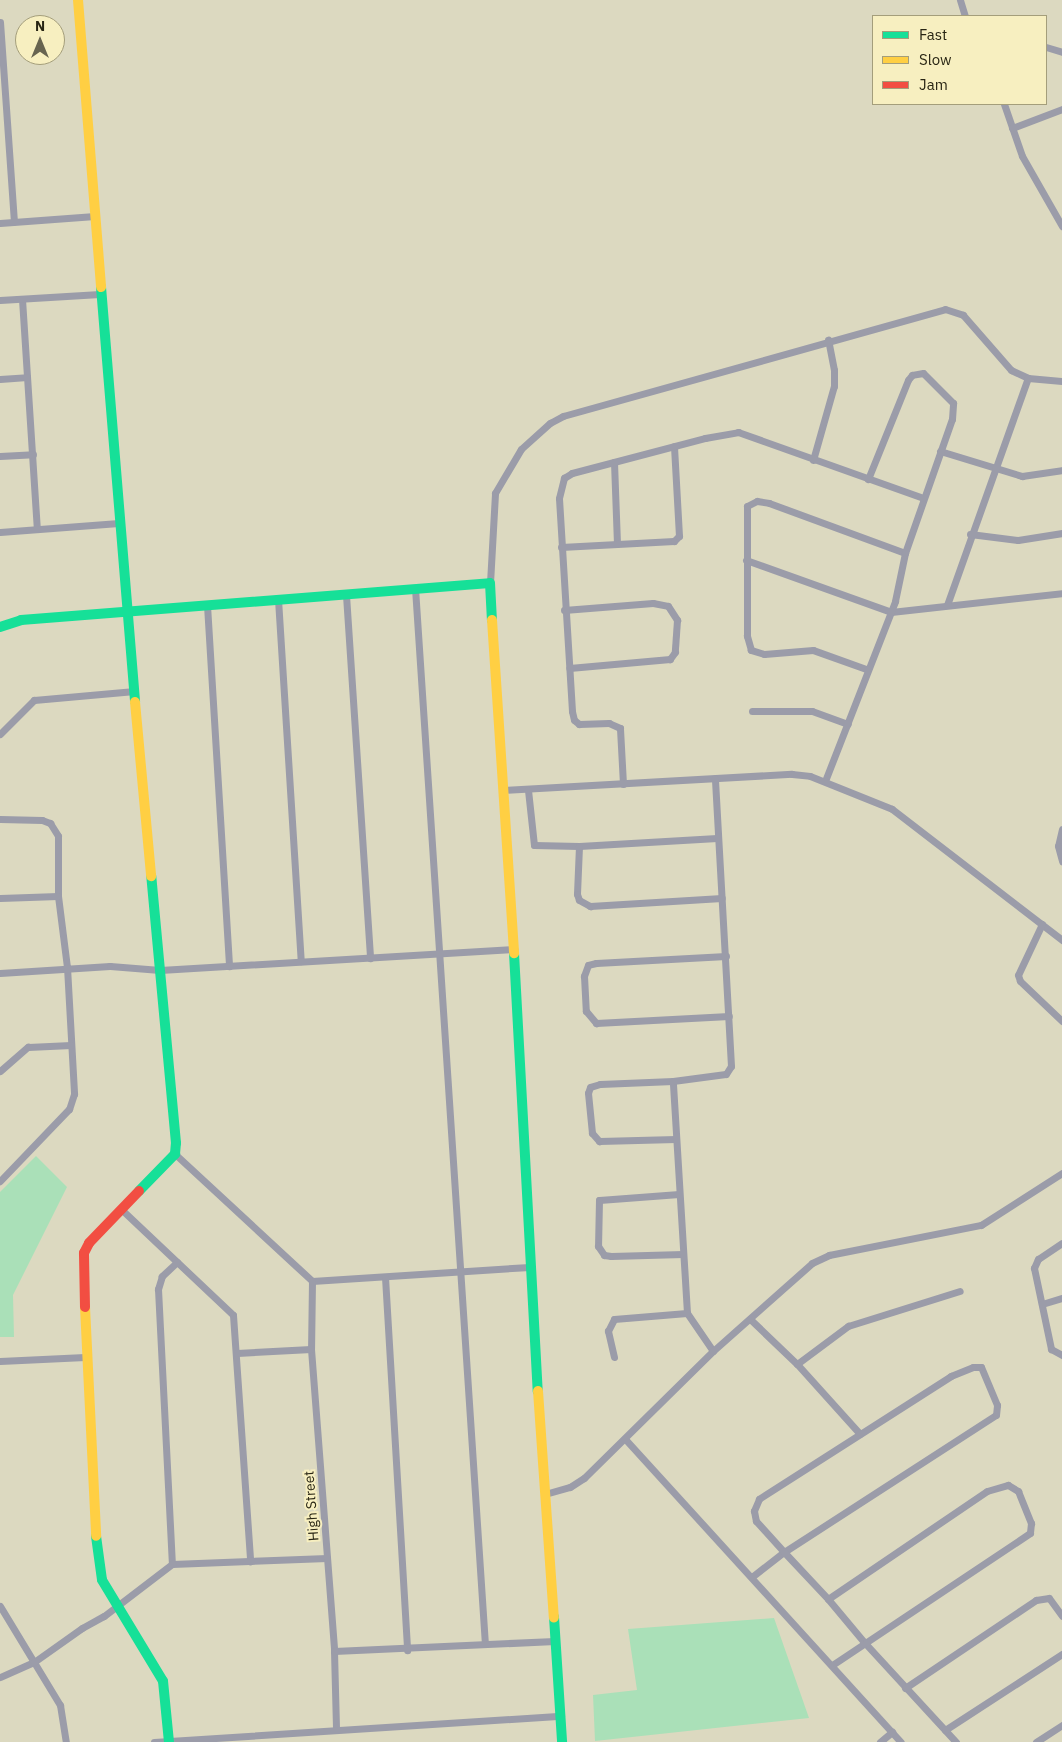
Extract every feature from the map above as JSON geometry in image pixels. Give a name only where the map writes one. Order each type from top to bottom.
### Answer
[{"type":"street","points":[[78,0],[126,611],[176,1127],[175,1154],[121,1209],[84,1252],[85,1357],[98,1568],[117,1605],[163,1681],[169,1741]]},
{"type":"street","points":[[960,0],[965,15]]},
{"type":"street","points":[[0,22],[14,222]]},
{"type":"street","points":[[1047,47],[1062,52]]},
{"type":"street","points":[[1004,105],[1022,156],[1062,226]]},
{"type":"street","points":[[1012,128],[1062,109]]},
{"type":"street","points":[[0,223],[95,216]]},
{"type":"street","points":[[0,300],[100,294]]},
{"type":"street","points":[[22,299],[37,528]]},
{"type":"street","points":[[562,1742],[530,1268],[514,949],[502,790],[490,583],[495,494],[513,458],[550,423],[563,416],[828,340],[952,309],[963,315],[1011,370],[1028,378],[1062,381]]},
{"type":"street","points":[[813,460],[834,386],[834,370],[828,340]]},
{"type":"street","points":[[825,781],[848,724],[866,670],[891,612],[905,553],[952,419],[954,403],[931,377],[923,373],[912,375],[904,388],[868,479]]},
{"type":"street","points":[[0,379],[27,377]]},
{"type":"street","points":[[947,605],[970,534],[1028,378]]},
{"type":"street","points":[[623,784],[620,728],[615,724],[586,724],[574,720],[564,610],[561,547],[559,498],[564,478],[572,473],[674,446],[738,432],[923,498]]},
{"type":"street","points":[[561,547],[668,542],[679,536],[674,446]]},
{"type":"street","points":[[940,451],[995,468],[1030,476],[1062,470]]},
{"type":"street","points":[[0,456],[33,454]]},
{"type":"street","points":[[614,462],[617,544]]},
{"type":"street","points":[[866,670],[827,652],[813,650],[764,654],[751,650],[747,636],[747,506],[758,501],[905,553]]},
{"type":"street","points":[[0,532],[119,523]]},
{"type":"street","points":[[970,534],[1018,540],[1062,533]]},
{"type":"street","points":[[746,560],[891,612],[1062,593]]},
{"type":"street","points":[[0,627],[12,620],[490,583]]},
{"type":"street","points":[[415,588],[441,954],[485,1644]]},
{"type":"street","points":[[346,595],[370,958]]},
{"type":"street","points":[[278,599],[301,961]]},
{"type":"street","points":[[564,610],[653,603],[668,606],[677,620],[675,652],[670,659],[569,668]]},
{"type":"street","points":[[207,605],[229,966]]},
{"type":"street","points":[[0,734],[34,700],[135,691]]},
{"type":"street","points":[[752,711],[812,711],[848,724]]},
{"type":"street","points":[[502,790],[792,774],[825,781],[892,809],[1062,940]]},
{"type":"street","points":[[676,1139],[599,1141],[592,1133],[588,1093],[590,1087],[600,1084],[673,1081],[720,1076],[730,1072],[726,956],[717,838],[715,778]]},
{"type":"street","points":[[528,790],[534,845],[579,846],[717,838]]},
{"type":"street","points":[[0,819],[33,818],[50,823],[58,836],[58,896],[66,967],[71,1045],[72,1104],[0,1182]]},
{"type":"street","points":[[1062,828],[1058,846],[1062,860]]},
{"type":"street","points":[[579,846],[577,894],[584,904],[722,898]]},
{"type":"street","points":[[0,898],[58,896]]},
{"type":"street","points":[[1042,924],[1018,975],[1020,981],[1062,1021]]},
{"type":"street","points":[[0,973],[66,967],[160,970],[514,949]]},
{"type":"street","points":[[726,956],[596,963],[588,965],[584,976],[586,1011],[596,1023],[729,1016]]},
{"type":"street","points":[[0,1071],[28,1047],[71,1045]]},
{"type":"street","points":[[673,1081],[687,1313],[713,1351]]},
{"type":"street","points":[[175,1154],[312,1281],[530,1268]]},
{"type":"street","points":[[545,1494],[570,1487],[584,1478],[626,1440],[713,1351],[820,1258],[981,1225],[1062,1173]]},
{"type":"street","points":[[679,1194],[599,1200],[598,1246],[604,1255],[611,1256],[683,1254]]},
{"type":"street","points":[[121,1209],[176,1262],[230,1309],[234,1321],[237,1353],[250,1561]]},
{"type":"street","points":[[1062,1243],[1035,1263],[1051,1349],[1062,1355]]},
{"type":"street","points":[[172,1564],[158,1289],[162,1276],[176,1262]]},
{"type":"street","points":[[385,1277],[407,1650]]},
{"type":"street","name":"High Street","points":[[312,1281],[311,1349],[334,1651],[336,1730]]},
{"type":"street","points":[[797,1364],[848,1326],[960,1291]]},
{"type":"street","points":[[1042,1304],[1062,1298]]},
{"type":"street","points":[[614,1357],[608,1331],[614,1319],[687,1313]]},
{"type":"street","points":[[750,1318],[797,1364],[860,1434]]},
{"type":"street","points":[[237,1353],[311,1349]]},
{"type":"street","points":[[0,1361],[85,1357]]},
{"type":"street","points":[[753,1576],[784,1552],[990,1421],[996,1415],[997,1405],[982,1367],[973,1367],[951,1376],[759,1500],[754,1511],[756,1521],[784,1552],[828,1599],[905,1688],[956,1742]]},
{"type":"street","points":[[626,1440],[753,1576],[901,1742]]},
{"type":"street","points":[[828,1599],[986,1491],[1008,1485],[1018,1490],[1031,1523],[1030,1533],[832,1665]]},
{"type":"street","points":[[0,1676],[34,1662],[117,1605],[172,1564],[327,1558]]},
{"type":"street","points":[[905,1688],[1036,1600],[1048,1598],[1062,1616]]},
{"type":"street","points":[[0,1606],[60,1705],[66,1742]]},
{"type":"street","points":[[334,1651],[407,1650],[555,1641]]},
{"type":"street","points":[[945,1730],[1062,1654]]},
{"type":"street","points":[[154,1742],[561,1716]]},
{"type":"street","points":[[1036,1742],[1062,1725]]},
{"type":"street","points":[[880,1742],[892,1732]]},
{"type":"green space","points":[[36,1156],[67,1187],[13,1295],[14,1337],[0,1337],[0,1192]]},
{"type":"green space","points":[[774,1618],[809,1718],[595,1741],[593,1695],[637,1690],[628,1629]]},
{"type":"traffic: fast","points":[[101,287],[135,702]]},
{"type":"traffic: fast","points":[[0,627],[21,620],[490,583],[492,620]]},
{"type":"traffic: fast","points":[[139,1191],[175,1154],[176,1143],[151,876]]},
{"type":"traffic: fast","points":[[514,953],[538,1391]]},
{"type":"traffic: fast","points":[[96,1536],[102,1580],[163,1681],[169,1742]]},
{"type":"traffic: fast","points":[[554,1617],[562,1742]]},
{"type":"traffic: slow","points":[[78,0],[101,287]]},
{"type":"traffic: slow","points":[[492,620],[514,953]]},
{"type":"traffic: slow","points":[[135,702],[151,876]]},
{"type":"traffic: slow","points":[[85,1307],[96,1536]]},
{"type":"traffic: slow","points":[[538,1391],[554,1617]]},
{"type":"traffic: jam","points":[[85,1307],[84,1253],[89,1243],[139,1191]]}]
